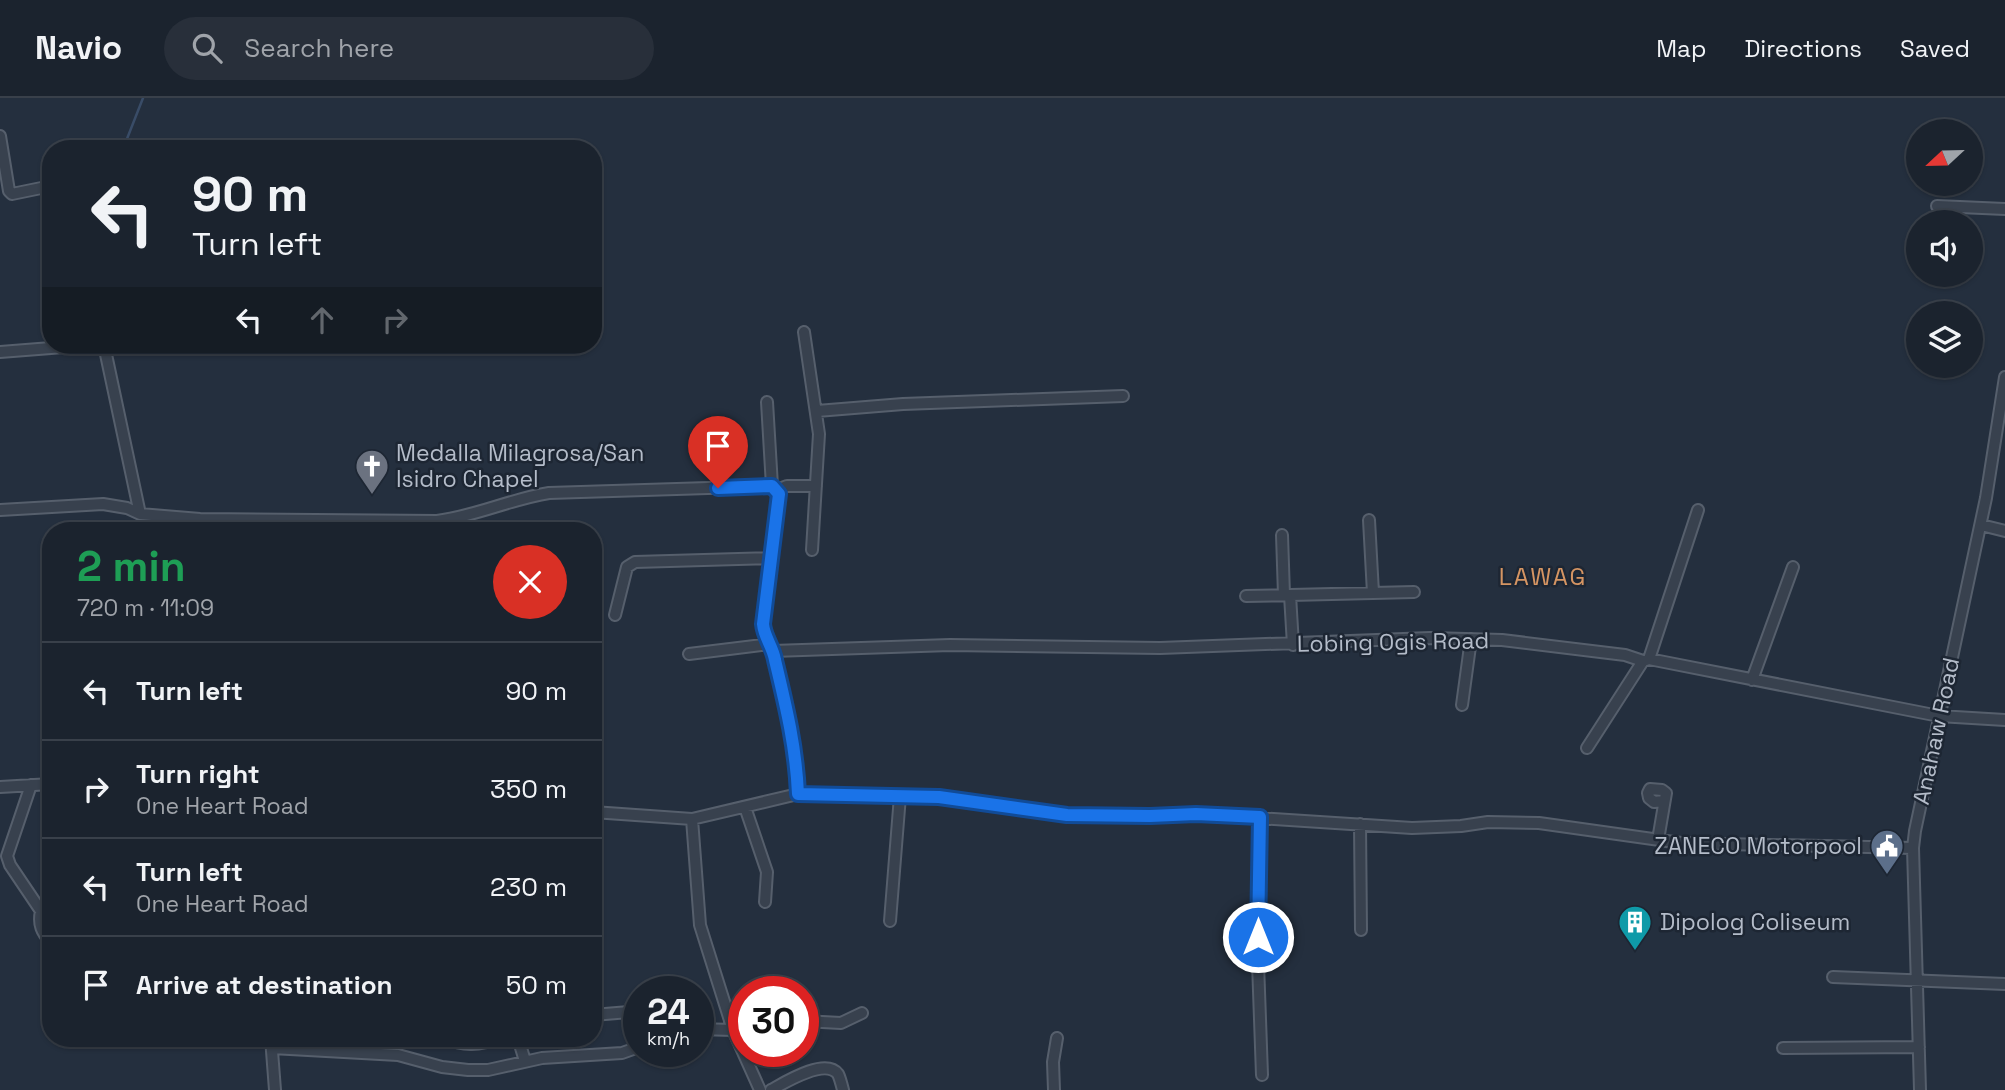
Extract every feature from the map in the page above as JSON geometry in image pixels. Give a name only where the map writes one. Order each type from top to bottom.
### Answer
[{"type":"street","points":[[0,136],[9,191],[12,194],[42,188]]},
{"type":"street","points":[[1937,206],[2005,209]]},
{"type":"street","points":[[804,332],[819,434],[812,550]]},
{"type":"street","points":[[0,352],[42,349]]},
{"type":"street","points":[[106,354],[140,514]]},
{"type":"street","name":"Anahaw Road","points":[[1920,1090],[1913,848],[1917,814],[1980,525],[2005,377]]},
{"type":"street","points":[[817,411],[903,404],[1123,396]]},
{"type":"street","points":[[767,402],[775,488],[779,498],[763,624],[795,747],[798,794]]},
{"type":"street","points":[[388,522],[437,521],[549,493],[816,486]]},
{"type":"street","points":[[0,510],[103,504],[127,508],[140,514],[213,522]]},
{"type":"street","points":[[1587,748],[1646,660],[1698,510]]},
{"type":"street","points":[[1369,520],[1373,593]]},
{"type":"street","points":[[1980,525],[2005,531]]},
{"type":"street","points":[[1282,535],[1293,645]]},
{"type":"street","points":[[615,615],[627,567],[635,562],[771,558]]},
{"type":"street","points":[[1752,680],[1793,568]]},
{"type":"street","points":[[1246,596],[1414,592]]},
{"type":"street","name":"Lobing Ogis Road","points":[[688,654],[771,648],[950,645],[1160,648],[1430,638],[1502,640],[1625,655],[1939,716],[2005,720]]},
{"type":"street","points":[[1462,705],[1471,639]]},
{"type":"street","points":[[0,787],[42,784]]},
{"type":"street","points":[[31,785],[7,856],[10,865],[42,908]]},
{"type":"street","points":[[602,813],[692,819],[798,794],[900,796],[968,800],[1067,815],[1196,814],[1412,828],[1488,822],[1539,823],[1658,840],[1714,844],[1913,848]]},
{"type":"street","points":[[890,921],[900,796]]},
{"type":"street","points":[[1658,840],[1664,801]]},
{"type":"street","points":[[746,807],[767,872],[765,902]]},
{"type":"street","points":[[1260,817],[1258,963],[1262,1075]]},
{"type":"street","points":[[692,819],[700,925],[708,956],[728,1009]]},
{"type":"street","points":[[1360,824],[1361,930]]},
{"type":"street","points":[[1833,977],[2005,984]]},
{"type":"street","points":[[602,1014],[623,1012]]},
{"type":"street","points":[[819,1022],[841,1023],[862,1013]]},
{"type":"street","points":[[1054,1090],[1053,1062],[1057,1038]]},
{"type":"street","points":[[271,1047],[275,1090]]},
{"type":"street","points":[[313,1047],[398,1055],[468,1070],[488,1070],[525,1061],[569,1055],[623,1053]]},
{"type":"street","points":[[521,1047],[525,1061]]},
{"type":"street","points":[[1783,1048],[1919,1047]]},
{"type":"street","points":[[751,1067],[760,1090]]},
{"type":"street","points":[[771,1090],[812,1070],[822,1069],[838,1074],[843,1090]]},
{"type":"waterway","points":[[127,140],[143,98]]},
{"type":"place","name":"Medalla Milagrosa/San Isidro Chapel","points":[[372,496]]},
{"type":"place","name":"ZANECO Motorpool","points":[[1887,876]]},
{"type":"place","name":"Dipolog Coliseum","points":[[1635,952]]},
{"type":"district","name":"LAWAG","points":[[1543,577]]},
{"type":"route","points":[[718,488],[772,486],[778,490],[763,624],[766,638],[774,651],[792,728],[798,794],[939,797],[1067,815],[1196,814],[1260,817],[1258,937]]}]
